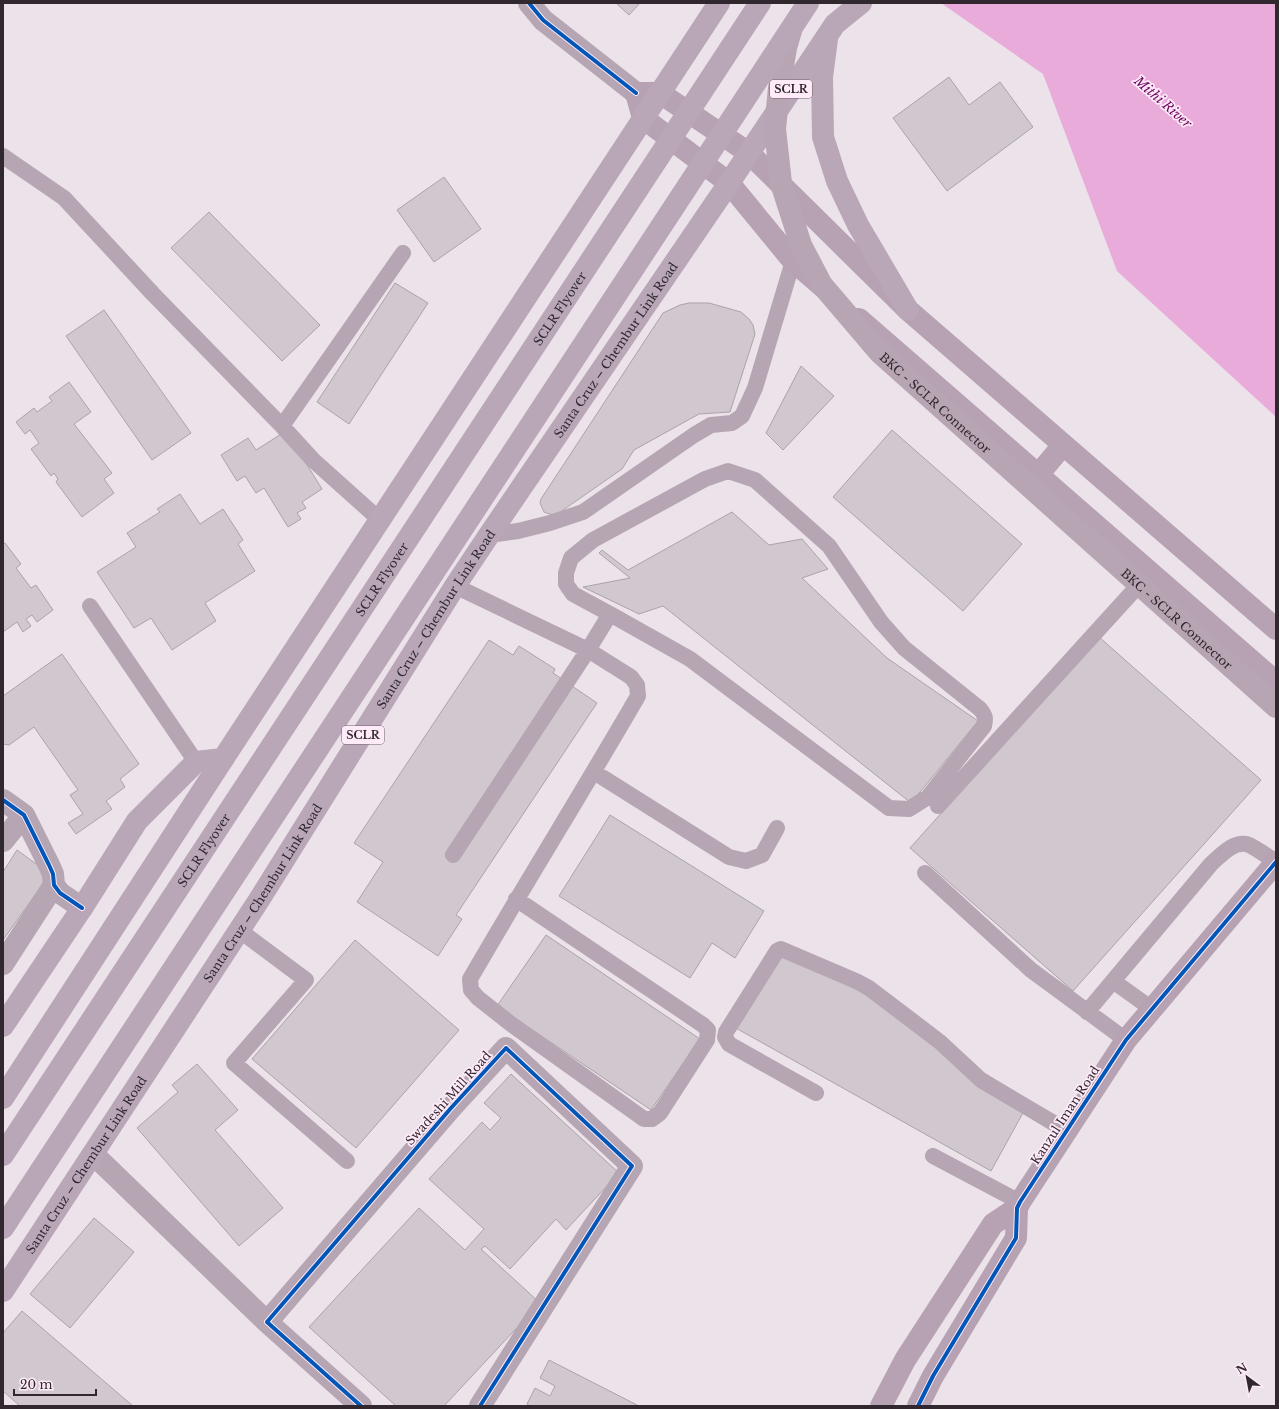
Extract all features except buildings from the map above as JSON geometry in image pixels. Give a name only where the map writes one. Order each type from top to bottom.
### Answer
[{"type":"highway","points":[[3,1098],[223,759],[720,3]]},
{"type":"highway","name":"SCLR Flyover","points":[[3,1155],[760,3]]},
{"type":"highway","points":[[3,1228],[808,3]]},
{"type":"highway","points":[[842,3],[831,29],[822,78],[823,137],[837,181],[858,225],[908,310]]},
{"type":"highway","name":"Santa Cruz – Chembur Link Road","points":[[3,1291],[259,900],[489,535],[730,183],[831,29],[861,3]]},
{"type":"highway","points":[[3,1026],[82,908],[137,821],[196,762],[223,759]]},
{"type":"main road","name":"BKC - SCLR Connector","points":[[800,3],[786,48],[774,129],[781,183],[801,245],[822,285],[880,353],[1276,707]]},
{"type":"main road","points":[[1276,628],[908,310],[749,153],[660,93],[636,92],[643,118],[730,183],[793,261],[1276,682]]},
{"type":"main road","points":[[1038,475],[1063,445]]},
{"type":"main road","name":"Kanzul Iman Road","points":[[880,1406],[905,1360],[993,1224],[1019,1205],[1126,1040],[1276,862]]},
{"type":"main road","points":[[918,1406],[933,1376],[1016,1238],[1019,1205]]},
{"type":"street","points":[[530,3],[543,20],[636,92]]},
{"type":"street","points":[[3,800],[24,815],[53,874],[54,885],[60,893],[82,908]]},
{"type":"street","points":[[3,841],[24,815]]},
{"type":"street","points":[[3,964],[54,885]]},
{"type":"street","name":"Swadeshi Mill Road","points":[[267,1322],[451,1108],[506,1048],[632,1166],[480,1406]]},
{"type":"street","points":[[93,1154],[267,1322],[361,1406]]},
{"type":"lane","points":[[3,156],[64,198],[313,460],[380,520]]},
{"type":"lane","points":[[282,426],[403,253]]},
{"type":"lane","points":[[489,535],[518,531],[550,523],[583,512],[694,435],[711,425],[732,423],[742,416],[755,388],[793,261]]},
{"type":"lane","points":[[728,471],[755,480],[829,546],[881,622],[904,648],[980,709],[985,714],[986,720],[984,726],[928,797],[909,810],[889,808],[690,659],[610,614],[573,594],[566,584],[566,573],[571,558],[593,540],[705,478],[728,471]]},
{"type":"lane","points":[[938,806],[1150,573]]},
{"type":"lane","points":[[456,586],[588,650],[632,676],[637,685],[638,696],[594,772],[516,899],[470,980],[471,990],[478,998],[511,1024],[638,1114],[644,1118],[652,1119],[660,1113],[707,1040],[708,1030],[703,1025],[516,899]]},
{"type":"lane","points":[[90,606],[196,762]]},
{"type":"lane","points":[[453,856],[610,614]]},
{"type":"lane","points":[[594,772],[729,857],[746,861],[762,855],[777,828]]},
{"type":"lane","points":[[1087,1012],[1211,864],[1230,848],[1247,844],[1276,862]]},
{"type":"lane","points":[[926,873],[1031,970],[1126,1040]]},
{"type":"lane","points":[[239,930],[306,980],[234,1063],[347,1161]]},
{"type":"lane","points":[[816,1093],[729,1044],[725,1037],[726,1032],[778,951],[781,949],[869,988],[940,1042],[981,1080],[1067,1131]]},
{"type":"lane","points":[[1113,981],[1152,1009]]},
{"type":"lane","points":[[933,1156],[1019,1205]]},
{"type":"water","name":"Mithi River","points":[[941,3],[1276,3],[1276,417],[1117,271],[1043,74]]},
{"type":"cycle path","points":[[529,3],[543,20],[636,93]]},
{"type":"cycle path","points":[[3,800],[24,815],[53,874],[54,885],[60,893],[82,908]]},
{"type":"cycle path","points":[[918,1406],[933,1376],[1016,1238],[1017,1208],[1020,1202],[1126,1040],[1276,862]]},
{"type":"cycle path","points":[[361,1406],[267,1322],[451,1108],[506,1048],[632,1166],[480,1406]]}]
